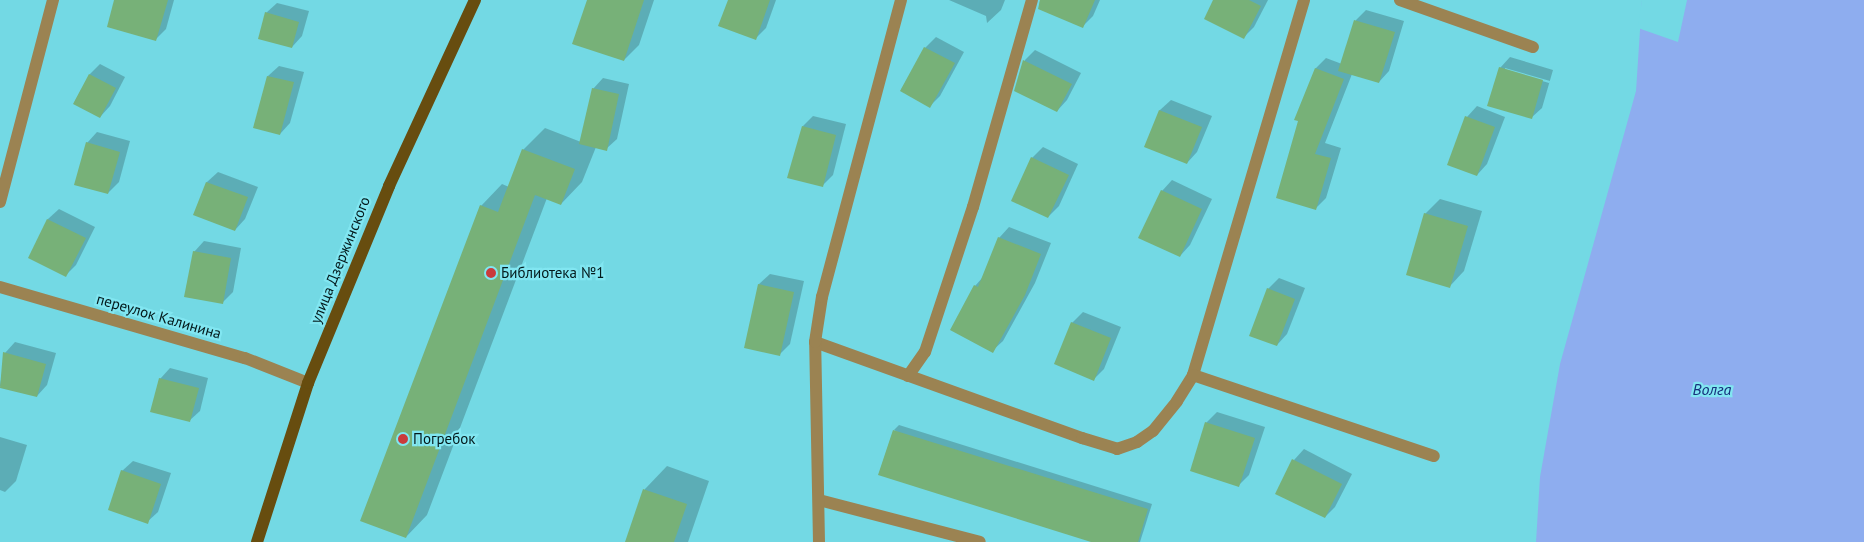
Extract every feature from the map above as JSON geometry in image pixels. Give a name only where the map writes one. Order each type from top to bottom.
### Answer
[{"type":"main road","name":"улица Дзержинского","points":[[257,542],[308,383],[389,186],[475,0]]},
{"type":"street","points":[[0,202],[53,0]]},
{"type":"street","points":[[819,542],[815,342],[822,297],[901,0]]},
{"type":"street","points":[[908,376],[926,352],[973,207],[1032,0]]},
{"type":"street","points":[[815,342],[1117,449],[1137,442],[1153,431],[1178,401],[1193,375],[1304,0]]},
{"type":"street","points":[[1400,0],[1533,47]]},
{"type":"street","name":"переулок Калинина","points":[[0,287],[245,358],[308,383]]},
{"type":"street","points":[[1193,375],[1434,456]]},
{"type":"street","points":[[818,500],[980,542]]},
{"type":"water","name":"Волга","points":[[1642,0],[1864,0],[1864,542],[1536,542],[1540,477],[1560,364],[1636,91]]},
{"type":"pier","points":[[1642,0],[1687,0],[1678,42],[1638,28]]},
{"type":"building","points":[[114,0],[168,0],[156,41],[107,27]]},
{"type":"building","points":[[587,0],[644,0],[624,61],[572,44]]},
{"type":"building","points":[[728,0],[770,0],[756,40],[718,26]]},
{"type":"building","points":[[1040,0],[1095,0],[1083,28],[1038,9]]},
{"type":"building","points":[[1213,0],[1249,0],[1261,6],[1244,39],[1204,19]]},
{"type":"building","points":[[265,12],[299,22],[292,48],[258,39]]},
{"type":"building","points":[[1354,20],[1395,32],[1379,83],[1338,71]]},
{"type":"building","points":[[924,47],[955,63],[930,108],[900,91]]},
{"type":"building","points":[[1023,60],[1072,84],[1057,112],[1014,91]]},
{"type":"building","points":[[1499,67],[1543,80],[1532,119],[1487,106]]},
{"type":"building","points":[[1315,68],[1344,79],[1315,154],[1331,158],[1316,210],[1276,198],[1298,121],[1294,120]]},
{"type":"building","points":[[89,74],[116,88],[100,118],[73,104]]},
{"type":"building","points":[[267,76],[294,82],[280,135],[253,128]]},
{"type":"building","points":[[592,88],[619,94],[607,151],[579,144]]},
{"type":"building","points":[[1159,110],[1202,127],[1187,164],[1144,147]]},
{"type":"building","points":[[1465,116],[1495,127],[1477,176],[1447,165]]},
{"type":"building","points":[[802,126],[836,135],[823,187],[787,178]]},
{"type":"building","points":[[86,142],[120,152],[108,194],[74,185]]},
{"type":"building","points":[[522,149],[575,169],[561,205],[535,195],[406,538],[360,521],[480,205],[498,212]]},
{"type":"building","points":[[1031,157],[1069,175],[1048,218],[1011,201]]},
{"type":"building","points":[[206,182],[248,197],[235,231],[193,215]]},
{"type":"building","points":[[1161,190],[1202,209],[1180,257],[1138,238]]},
{"type":"building","points":[[1424,213],[1468,226],[1450,288],[1406,275]]},
{"type":"building","points":[[47,219],[86,238],[66,277],[28,258]]},
{"type":"building","points":[[998,237],[1041,254],[1025,295],[993,353],[950,330],[974,285],[978,287]]},
{"type":"building","points":[[193,251],[231,258],[223,304],[184,297]]},
{"type":"building","points":[[758,284],[794,292],[780,356],[744,348]]},
{"type":"building","points":[[1267,288],[1295,299],[1277,346],[1249,336]]},
{"type":"building","points":[[1071,322],[1111,338],[1094,381],[1054,364]]},
{"type":"building","points":[[3,352],[46,364],[37,397],[0,388]]},
{"type":"building","points":[[159,378],[199,388],[190,422],[150,412]]},
{"type":"building","points":[[1205,422],[1255,438],[1239,487],[1190,471]]},
{"type":"building","points":[[893,430],[1148,509],[1138,542],[1091,542],[878,475]]},
{"type":"building","points":[[1292,459],[1342,484],[1325,518],[1275,494]]},
{"type":"building","points":[[121,470],[161,484],[148,524],[108,510]]},
{"type":"building","points":[[643,489],[687,504],[674,542],[625,542]]},
{"type":"place","name":"Библиотека №1","points":[[491,273]]},
{"type":"place","name":"Погребок","points":[[403,439]]}]
